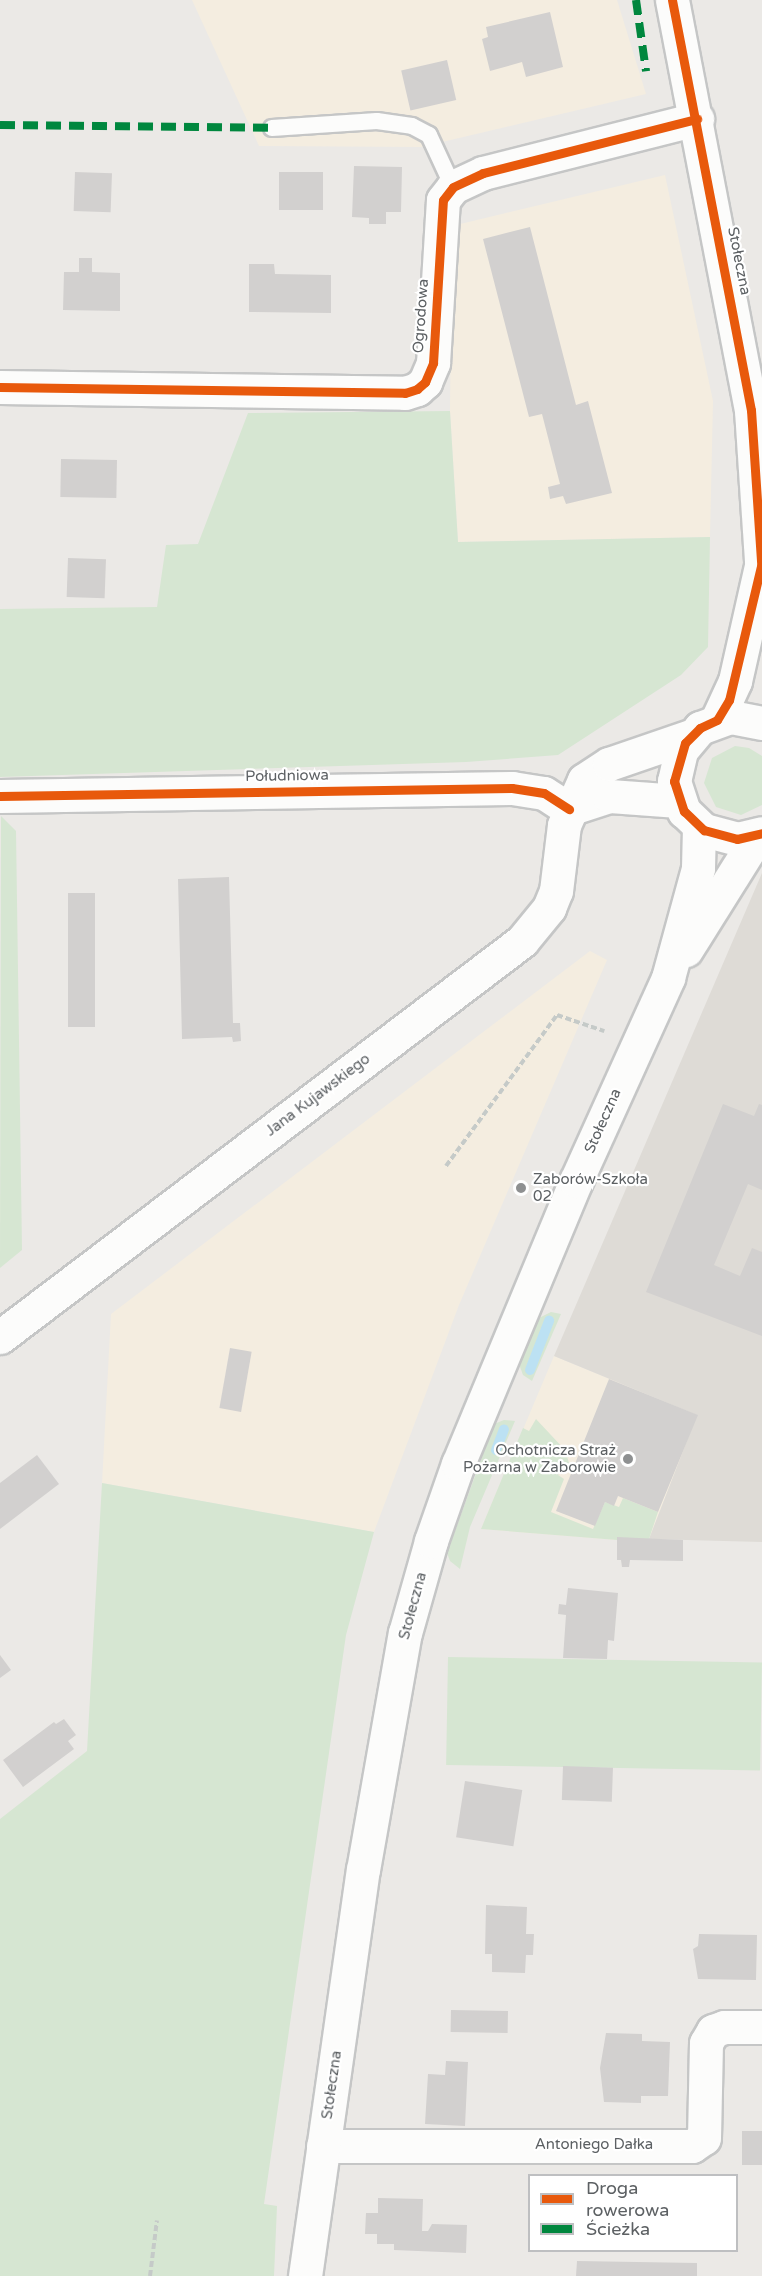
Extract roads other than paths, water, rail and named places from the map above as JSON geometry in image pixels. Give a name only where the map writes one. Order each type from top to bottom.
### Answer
[{"type":"main road","name":"Stołeczna","points":[[672,0],[697,119],[751,410],[761,571],[735,681],[675,770],[679,801]]},
{"type":"main road","points":[[453,187],[483,173],[697,119]]},
{"type":"main road","name":"Ogrodowa","points":[[0,387],[405,393],[417,389],[425,382],[433,363],[443,200],[453,187]]},
{"type":"main road","name":"Jana Kujawskiego","points":[[0,1337],[522,940],[549,908],[556,891],[569,809],[584,780],[596,770],[704,728],[743,717],[762,723]]},
{"type":"main road","name":"Południowa","points":[[0,796],[512,788],[544,793],[569,809]]},
{"type":"main road","points":[[569,809],[609,796],[679,801],[699,826],[723,838],[760,834]]},
{"type":"main road","name":"Stołeczna","points":[[668,978],[698,868],[699,826]]},
{"type":"main road","name":"Stołeczna","points":[[305,2276],[393,1691],[431,1541],[458,1464],[576,1181],[668,978],[760,834]]},
{"type":"main road","name":"Antoniego Dałka","points":[[323,2146],[692,2146],[704,2138],[706,2043],[713,2031],[724,2027],[762,2027]]},
{"type":"lane","points":[[272,128],[377,121],[412,126],[429,135],[453,187]]},
{"type":"waterway","points":[[530,1370],[549,1321]]},
{"type":"waterway","points":[[496,1450],[504,1429]]},
{"type":"place","name":"Zaborów-Szkoła 02","points":[[521,1188]]},
{"type":"place","name":"Ochotnicza Straż Pożarna w Zaborowie","points":[[628,1459]]}]
